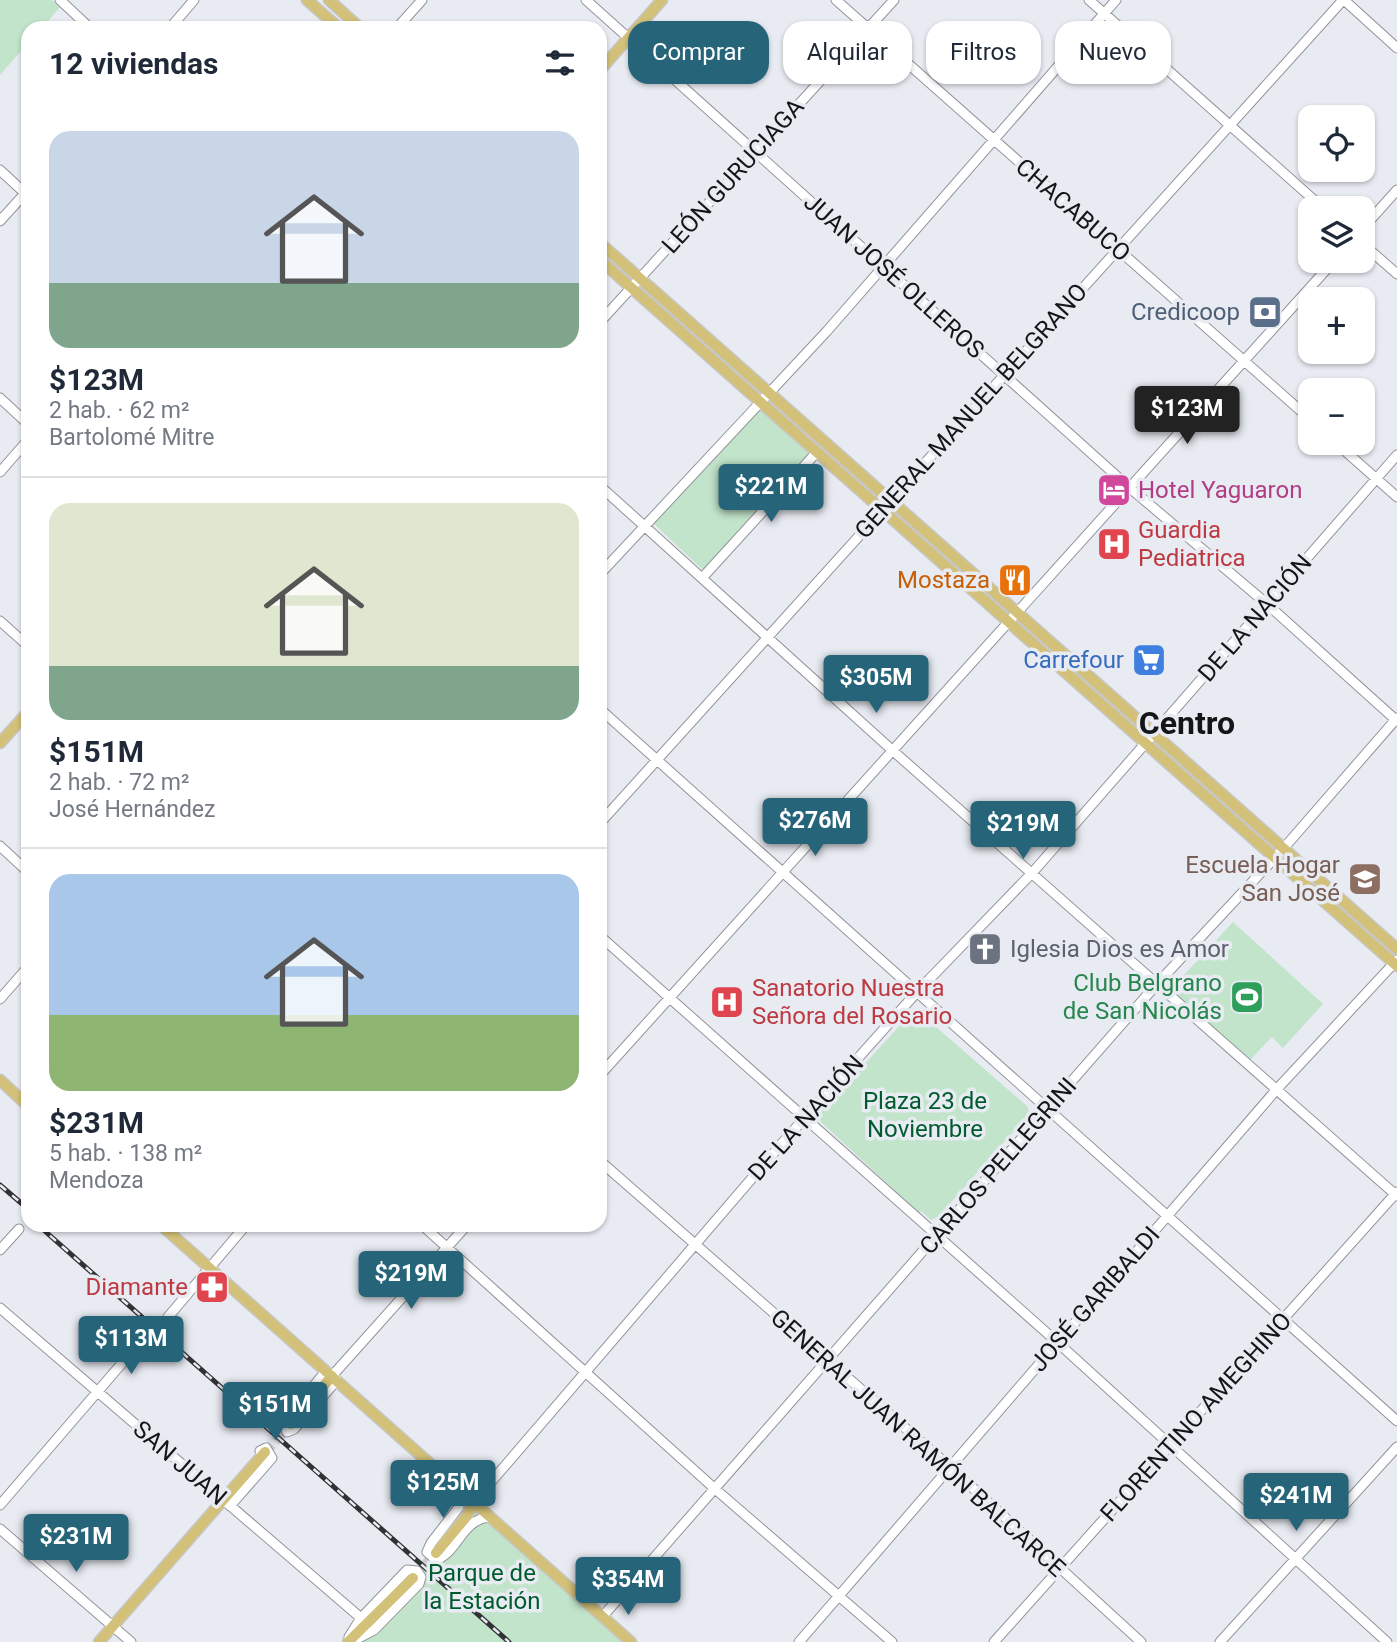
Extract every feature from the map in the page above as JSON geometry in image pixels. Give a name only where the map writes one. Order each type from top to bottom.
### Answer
[{"type":"main road","points":[[307,0],[331,21]]},
{"type":"main road","points":[[329,0],[352,21]]},
{"type":"main road","points":[[644,21],[662,0]]},
{"type":"main road","points":[[607,62],[628,39]]},
{"type":"main road","points":[[607,251],[635,283],[882,511],[1396,963]]},
{"type":"main road","points":[[607,265],[635,283],[769,392],[1397,949]]},
{"type":"main road","points":[[0,743],[21,720]]},
{"type":"main road","points":[[0,1080],[21,1100]]},
{"type":"main road","points":[[170,1232],[631,1642]]},
{"type":"main road","points":[[291,1424],[331,1376]]},
{"type":"main road","points":[[99,1642],[265,1452]]},
{"type":"main road","points":[[436,1553],[467,1516],[473,1503]]},
{"type":"main road","points":[[349,1642],[413,1578]]},
{"type":"street","points":[[60,0],[82,21]]},
{"type":"street","points":[[176,21],[194,0]]},
{"type":"street","points":[[403,21],[422,0]]},
{"type":"street","name":"JUAN JOSÉ OLLEROS","points":[[586,0],[628,37]]},
{"type":"street","name":"CHACABUCO","points":[[836,0],[859,21]]},
{"type":"street","name":"LEÓN GURUCIAGA","points":[[875,21],[894,0]]},
{"type":"street","points":[[1089,0],[1310,196]]},
{"type":"street","points":[[607,566],[762,402],[883,268],[992,139],[1116,0]]},
{"type":"street","points":[[1343,0],[1397,48]]},
{"type":"street","name":"GENERAL MANUEL BELGRANO","points":[[607,815],[893,502],[1117,248],[1343,0]]},
{"type":"street","name":"CHACABUCO","points":[[912,68],[1298,409]]},
{"type":"street","name":"JUAN JOSÉ OLLEROS","points":[[680,84],[1130,488],[1267,604],[1397,720]]},
{"type":"street","name":"LEÓN GURUCIAGA","points":[[607,314],[817,84]]},
{"type":"street","points":[[0,170],[21,188]]},
{"type":"street","points":[[1375,216],[1397,191]]},
{"type":"street","points":[[0,221],[21,199]]},
{"type":"street","points":[[1375,255],[1397,274]]},
{"type":"street","points":[[607,1066],[1323,273]]},
{"type":"street","points":[[0,398],[21,418]]},
{"type":"street","points":[[0,472],[21,448]]},
{"type":"street","points":[[703,577],[817,452]]},
{"type":"street","points":[[1349,455],[1397,497]]},
{"type":"street","name":"DE LA NACIÓN","points":[[473,1503],[584,1370],[917,992],[1033,872],[1397,456]]},
{"type":"street","points":[[607,492],[1156,985],[1396,1194]]},
{"type":"street","points":[[0,621],[21,640]]},
{"type":"street","points":[[607,716],[1397,1421]]},
{"type":"street","name":"CARLOS PELLEGRINI","points":[[603,1616],[1156,985],[1275,859],[1397,720]]},
{"type":"street","points":[[0,846],[21,866]]},
{"type":"street","points":[[607,942],[1057,1342],[1387,1642]]},
{"type":"street","name":"JOSÉ GARIBALDI","points":[[799,1642],[1277,1089],[1396,963]]},
{"type":"street","points":[[0,999],[21,975]]},
{"type":"street","name":"GENERAL JUAN RAMÓN BALCARCE","points":[[607,1167],[826,1362],[951,1468],[1141,1642]]},
{"type":"street","name":"FLORENTINO AMEGHINO","points":[[994,1642],[1396,1194]]},
{"type":"street","points":[[0,1250],[19,1228]]},
{"type":"street","points":[[168,1317],[240,1232]]},
{"type":"street","points":[[430,1232],[714,1488],[841,1595],[892,1642]]},
{"type":"street","points":[[331,1376],[294,1429],[287,1432],[283,1423],[331,1376],[461,1232]]},
{"type":"street","name":"SAN JUAN","points":[[0,1308],[361,1618]]},
{"type":"street","points":[[0,1505],[142,1340]]},
{"type":"street","points":[[1220,1642],[1397,1447]]},
{"type":"street","points":[[262,1448],[270,1450],[272,1458],[224,1501],[262,1448]]},
{"type":"street","points":[[455,1486],[459,1507],[431,1543],[427,1552],[430,1557],[436,1560],[443,1557],[468,1526],[488,1517]]},
{"type":"street","points":[[0,1529],[131,1642]]},
{"type":"street","points":[[407,1570],[416,1571],[421,1577],[419,1584],[374,1630],[349,1642],[361,1618],[407,1570]]},
{"type":"green space","points":[[0,0],[52,0],[60,7],[48,21],[21,21],[21,51],[0,75]]},
{"type":"green space","points":[[762,408],[811,454],[703,570],[653,523]]},
{"type":"green space","name":"Club Belgrano de San Nicolás","points":[[1233,922],[1323,1004],[1283,1048],[1272,1037],[1249,1061],[1170,990]]},
{"type":"green space","name":"Plaza 23 de Noviembre","points":[[913,1011],[919,1012],[1028,1107],[1029,1114],[938,1217],[931,1220],[921,1211],[919,1213],[820,1121],[820,1113]]},
{"type":"green space","name":"Parque de la Estación","points":[[473,1503],[631,1642],[348,1642],[436,1553]]},
{"type":"tunnel","points":[[265,1452],[291,1424]]},
{"type":"tunnel","points":[[413,1578],[436,1553]]},
{"type":"railway","points":[[0,1185],[21,1203]]},
{"type":"railway","points":[[46,1232],[509,1642]]},
{"type":"place","name":"Credicoop","points":[[1265,312]]},
{"type":"place","name":"Hotel Yaguaron","points":[[1114,490]]},
{"type":"place","name":"Guardia Pediatrica","points":[[1114,544]]},
{"type":"place","name":"Mostaza","points":[[1015,580]]},
{"type":"place","name":"Carrefour","points":[[1149,660]]},
{"type":"place","name":"Escuela Hogar San José","points":[[1365,879]]},
{"type":"place","name":"Iglesia Dios es Amor","points":[[985,949]]},
{"type":"place","name":"Club Belgrano de San Nicolás","points":[[1247,997]]},
{"type":"place","name":"Sanatorio Nuestra Señora del Rosario","points":[[727,1002]]},
{"type":"place","name":"Diamante","points":[[212,1287]]},
{"type":"district","name":"Centro","points":[[1187,723]]}]
